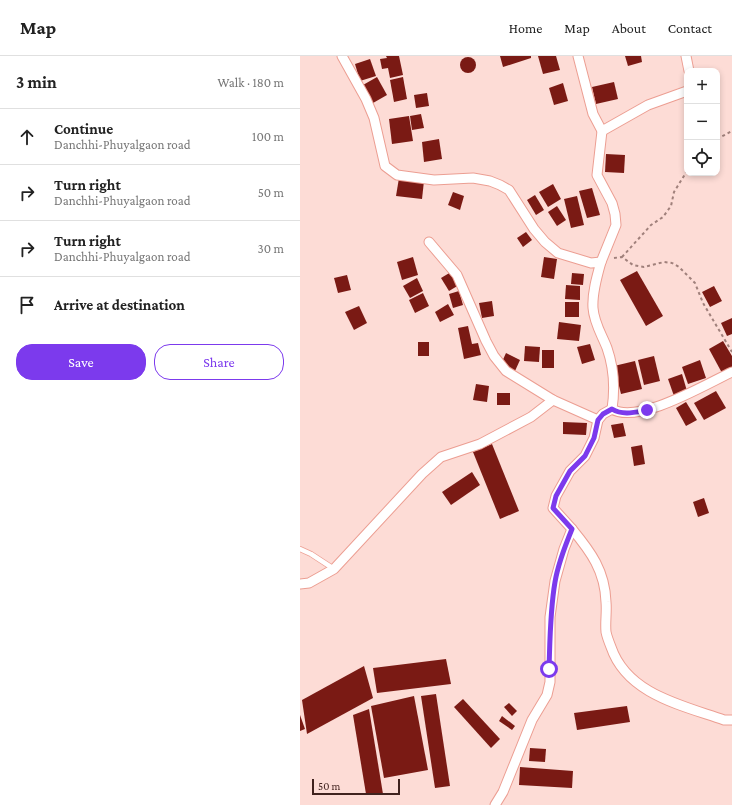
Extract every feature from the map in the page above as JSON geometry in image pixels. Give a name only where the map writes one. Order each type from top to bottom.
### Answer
[{"type":"street","points":[[342,56],[366,99],[374,118],[385,166],[397,175],[434,180],[473,178],[490,181],[500,185],[509,190],[534,229],[545,242],[558,253],[591,263],[601,262]]},
{"type":"street","points":[[578,56],[593,114],[602,131],[597,175],[612,203],[616,225],[601,262],[597,277],[593,307],[596,323],[607,349],[615,394],[612,409],[603,414],[598,420],[594,438],[585,456],[570,471],[556,496],[553,508],[588,548],[598,566],[605,583],[606,634],[613,654],[622,669],[636,683],[656,696],[724,720],[732,720]]},
{"type":"street","points":[[686,56],[688,68]]},
{"type":"street","points":[[602,131],[648,105],[684,92]]},
{"type":"street","points":[[429,242],[457,275],[486,341],[506,371],[553,400],[598,420]]},
{"type":"street","points":[[612,409],[629,414],[647,410],[672,401],[732,372]]},
{"type":"street","points":[[300,584],[309,583],[334,568],[422,474],[441,457],[480,444],[530,417],[553,400]]},
{"type":"street","points":[[495,805],[503,792],[532,720],[547,695],[550,682],[550,617],[555,581],[564,549],[572,529]]},
{"type":"lane","points":[[300,549],[334,568]]},
{"type":"path","points":[[720,137],[732,130]]},
{"type":"path","points":[[601,262],[622,257],[646,230],[663,217],[671,206],[674,192],[684,176]]},
{"type":"path","points":[[622,257],[633,266],[644,267],[664,262],[672,263],[679,267],[695,283],[707,310],[732,352]]},
{"type":"building","points":[[386,56],[399,56],[403,75],[390,78],[388,68],[382,69],[380,59],[387,58]]},
{"type":"building","points":[[500,56],[531,56],[531,58],[503,67]]},
{"type":"building","points":[[538,56],[556,56],[560,70],[543,74]]},
{"type":"building","points":[[625,56],[641,56],[642,62],[628,66]]},
{"type":"building","points":[[468,57],[474,59],[476,65],[474,71],[468,73],[462,71],[460,65],[462,59]]},
{"type":"building","points":[[370,59],[376,76],[360,81],[355,64]]},
{"type":"building","points":[[377,77],[387,95],[373,103],[363,85]]},
{"type":"building","points":[[403,77],[407,99],[394,102],[390,80]]},
{"type":"building","points":[[614,82],[618,99],[596,104],[592,87]]},
{"type":"building","points":[[563,83],[568,101],[554,105],[549,88]]},
{"type":"building","points":[[427,93],[429,106],[416,108],[414,95]]},
{"type":"building","points":[[421,114],[424,128],[412,130],[410,116]]},
{"type":"building","points":[[409,116],[413,141],[392,144],[389,119]]},
{"type":"building","points":[[439,139],[442,159],[424,162],[422,142]]},
{"type":"building","points":[[606,154],[625,155],[624,173],[605,172]]},
{"type":"building","points":[[399,178],[424,181],[422,199],[396,196]]},
{"type":"building","points":[[553,184],[561,199],[548,207],[539,192]]},
{"type":"building","points":[[592,188],[600,215],[587,218],[579,191]]},
{"type":"building","points":[[453,192],[464,196],[460,210],[448,205]]},
{"type":"building","points":[[535,195],[544,210],[536,215],[527,200]]},
{"type":"building","points":[[577,196],[584,225],[571,228],[564,199]]},
{"type":"building","points":[[557,206],[566,220],[557,226],[548,212]]},
{"type":"building","points":[[526,232],[532,240],[523,247],[517,238]]},
{"type":"building","points":[[413,257],[418,275],[402,280],[397,262]]},
{"type":"building","points":[[544,257],[557,259],[554,279],[541,277]]},
{"type":"building","points":[[637,271],[663,316],[646,326],[620,280]]},
{"type":"building","points":[[451,272],[459,285],[449,291],[441,278]]},
{"type":"building","points":[[572,273],[584,274],[583,285],[571,284]]},
{"type":"building","points":[[347,275],[351,290],[338,293],[334,278]]},
{"type":"building","points":[[417,278],[423,291],[410,298],[403,286]]},
{"type":"building","points":[[566,285],[580,286],[580,300],[565,299]]},
{"type":"building","points":[[714,286],[722,301],[710,307],[702,292]]},
{"type":"building","points":[[459,291],[463,305],[453,308],[449,294]]},
{"type":"building","points":[[423,293],[429,306],[415,313],[409,300]]},
{"type":"building","points":[[492,301],[494,316],[482,318],[479,303]]},
{"type":"building","points":[[565,302],[579,302],[579,317],[565,317]]},
{"type":"building","points":[[448,304],[454,315],[440,322],[435,312]]},
{"type":"building","points":[[359,306],[367,323],[354,330],[345,312]]},
{"type":"building","points":[[732,318],[732,334],[727,336],[721,323]]},
{"type":"building","points":[[559,322],[581,325],[579,341],[557,339]]},
{"type":"building","points":[[468,326],[472,344],[478,343],[481,355],[464,359],[458,328]]},
{"type":"building","points":[[723,341],[732,356],[732,368],[722,373],[709,349]]},
{"type":"building","points":[[418,342],[429,342],[429,356],[418,356]]},
{"type":"building","points":[[590,344],[595,360],[582,364],[577,347]]},
{"type":"building","points":[[525,346],[540,347],[539,362],[524,361]]},
{"type":"building","points":[[542,350],[554,350],[554,368],[542,368]]},
{"type":"building","points":[[506,353],[520,360],[515,371],[501,364]]},
{"type":"building","points":[[654,356],[660,381],[644,385],[638,360]]},
{"type":"building","points":[[700,360],[706,378],[688,384],[682,367]]},
{"type":"building","points":[[635,361],[642,389],[621,394],[614,366]]},
{"type":"building","points":[[682,374],[687,391],[674,396],[668,379]]},
{"type":"building","points":[[476,384],[489,386],[487,402],[473,400]]},
{"type":"building","points":[[716,391],[726,408],[704,420],[694,403]]},
{"type":"building","points":[[497,393],[510,393],[510,405],[497,405]]},
{"type":"building","points":[[686,402],[697,420],[686,426],[676,408]]},
{"type":"building","points":[[563,422],[587,423],[586,435],[563,434]]},
{"type":"building","points":[[623,423],[626,436],[614,438],[611,425]]},
{"type":"building","points":[[492,444],[519,511],[500,519],[473,452]]},
{"type":"building","points":[[642,445],[645,464],[634,466],[631,447]]},
{"type":"building","points":[[472,472],[480,485],[451,505],[442,492]]},
{"type":"building","points":[[704,498],[709,513],[698,517],[693,502]]},
{"type":"building","points":[[446,659],[451,684],[377,693],[373,668]]},
{"type":"building","points":[[364,666],[373,698],[307,734],[302,700]]},
{"type":"building","points":[[436,694],[450,786],[435,788],[421,696]]},
{"type":"building","points":[[414,696],[428,770],[384,778],[371,706]]},
{"type":"building","points":[[463,699],[500,739],[491,748],[454,707]]},
{"type":"building","points":[[509,703],[517,711],[512,716],[504,707]]},
{"type":"building","points":[[627,706],[630,722],[577,730],[574,713]]},
{"type":"building","points":[[369,709],[383,794],[366,794],[353,715]]},
{"type":"building","points":[[300,715],[305,729],[300,731]]},
{"type":"building","points":[[502,716],[515,726],[512,730],[499,721]]},
{"type":"building","points":[[530,748],[546,749],[545,762],[529,761]]},
{"type":"building","points":[[520,767],[573,771],[572,788],[519,785]]},
{"type":"route","points":[[549,669],[550,617],[555,581],[564,549],[572,529],[553,508],[556,496],[570,471],[585,456],[594,438],[598,420],[603,414],[612,409],[629,414],[647,410]]}]
